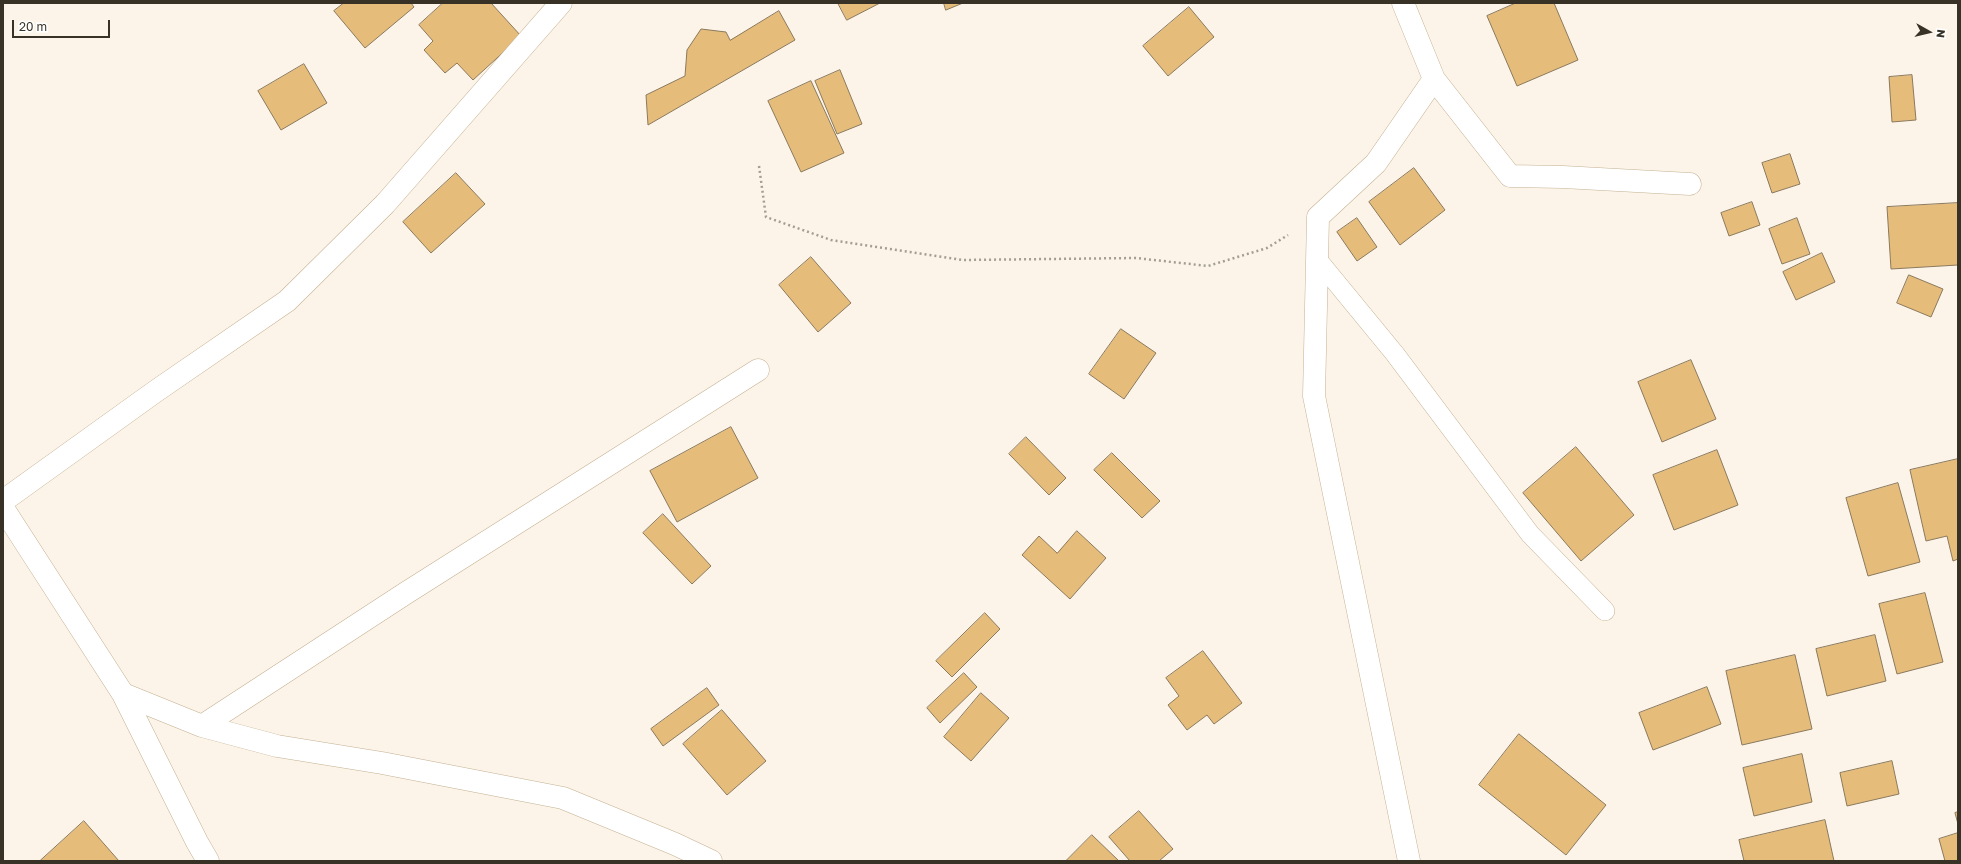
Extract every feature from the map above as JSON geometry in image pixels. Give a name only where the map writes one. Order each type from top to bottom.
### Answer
[{"type":"street","points":[[3,501],[156,391],[287,301],[385,204],[561,3]]},
{"type":"street","points":[[1403,3],[1434,79],[1510,176],[1563,177],[1690,184]]},
{"type":"street","points":[[1409,861],[1314,396],[1318,217],[1376,163],[1434,79]]},
{"type":"street","points":[[202,726],[406,593],[758,370]]},
{"type":"street","points":[[3,508],[123,694],[196,842],[208,861]]},
{"type":"street","points":[[123,694],[202,726],[277,746],[382,763],[563,798],[675,844],[711,861]]},
{"type":"lane","points":[[1317,259],[1395,354],[1530,534],[1605,611]]},
{"type":"path","points":[[759,166],[766,217],[831,240],[963,260],[1136,258],[1208,266],[1267,248],[1318,217]]},
{"type":"building","points":[[344,3],[411,3],[414,7],[365,48],[334,11]]},
{"type":"building","points":[[443,3],[491,3],[521,36],[473,80],[457,63],[445,73],[424,50],[433,41],[419,25]]},
{"type":"building","points":[[838,3],[880,3],[847,20]]},
{"type":"building","points":[[944,3],[963,3],[946,10]]},
{"type":"building","points":[[1516,3],[1554,3],[1578,60],[1517,86],[1487,16]]},
{"type":"building","points":[[1189,7],[1214,37],[1168,76],[1143,46]]},
{"type":"building","points":[[779,11],[795,40],[648,125],[646,95],[685,76],[687,50],[701,29],[726,32],[730,40]]},
{"type":"building","points":[[304,64],[327,103],[281,130],[258,91]]},
{"type":"building","points":[[840,70],[862,124],[837,134],[815,81]]},
{"type":"building","points":[[1912,75],[1916,120],[1892,122],[1889,77]]},
{"type":"building","points":[[811,81],[844,153],[801,172],[768,101]]},
{"type":"building","points":[[1790,154],[1800,184],[1772,193],[1762,163]]},
{"type":"building","points":[[1414,168],[1445,210],[1400,245],[1369,202]]},
{"type":"building","points":[[456,173],[485,204],[431,253],[403,222]]},
{"type":"building","points":[[1752,202],[1760,225],[1729,236],[1721,213]]},
{"type":"building","points":[[1958,203],[1958,265],[1891,269],[1887,207]]},
{"type":"building","points":[[1357,218],[1377,247],[1357,261],[1337,232]]},
{"type":"building","points":[[1797,218],[1810,254],[1782,264],[1769,229]]},
{"type":"building","points":[[1822,253],[1835,282],[1796,300],[1783,272]]},
{"type":"building","points":[[811,257],[851,303],[818,332],[779,285]]},
{"type":"building","points":[[1909,275],[1943,289],[1931,317],[1897,303]]},
{"type":"building","points":[[1121,329],[1156,353],[1124,399],[1089,374]]},
{"type":"building","points":[[1691,360],[1716,419],[1662,442],[1638,382]]},
{"type":"building","points":[[731,427],[758,478],[677,522],[650,471]]},
{"type":"building","points":[[1026,437],[1066,478],[1049,495],[1009,454]]},
{"type":"building","points":[[1576,447],[1634,515],[1581,561],[1523,493]]},
{"type":"building","points":[[1717,450],[1738,505],[1674,530],[1653,475]]},
{"type":"building","points":[[1112,453],[1160,501],[1142,518],[1094,470]]},
{"type":"building","points":[[1958,459],[1958,559],[1953,561],[1947,536],[1926,541],[1910,470]]},
{"type":"building","points":[[1898,483],[1920,562],[1868,576],[1846,498]]},
{"type":"building","points":[[663,514],[711,566],[692,584],[643,533]]},
{"type":"building","points":[[1077,531],[1106,558],[1070,599],[1022,555],[1039,536],[1057,553]]},
{"type":"building","points":[[1925,593],[1943,662],[1897,674],[1879,604]]},
{"type":"building","points":[[985,613],[1000,629],[952,677],[936,661]]},
{"type":"building","points":[[1875,635],[1886,681],[1827,696],[1816,649]]},
{"type":"building","points":[[1203,651],[1242,703],[1214,724],[1207,715],[1187,730],[1168,705],[1179,696],[1166,678]]},
{"type":"building","points":[[1795,655],[1812,729],[1742,745],[1726,671]]},
{"type":"building","points":[[964,673],[977,687],[940,723],[927,708]]},
{"type":"building","points":[[1707,687],[1721,724],[1653,750],[1639,713]]},
{"type":"building","points":[[707,688],[719,705],[663,746],[651,729]]},
{"type":"building","points":[[981,693],[1009,718],[971,761],[944,737]]},
{"type":"building","points":[[722,710],[766,761],[727,795],[683,744]]},
{"type":"building","points":[[1519,734],[1606,805],[1566,855],[1479,785]]},
{"type":"building","points":[[1802,754],[1812,802],[1754,816],[1743,768]]},
{"type":"building","points":[[1892,761],[1899,794],[1847,806],[1840,773]]},
{"type":"building","points":[[1139,811],[1173,849],[1159,861],[1130,861],[1109,837]]},
{"type":"building","points":[[1958,812],[1958,824],[1955,813]]},
{"type":"building","points":[[1825,820],[1834,861],[1744,861],[1739,840]]},
{"type":"building","points":[[84,821],[119,861],[40,861]]},
{"type":"building","points":[[1958,833],[1958,861],[1945,861],[1939,839]]},
{"type":"building","points":[[1092,835],[1119,861],[1066,861]]}]
